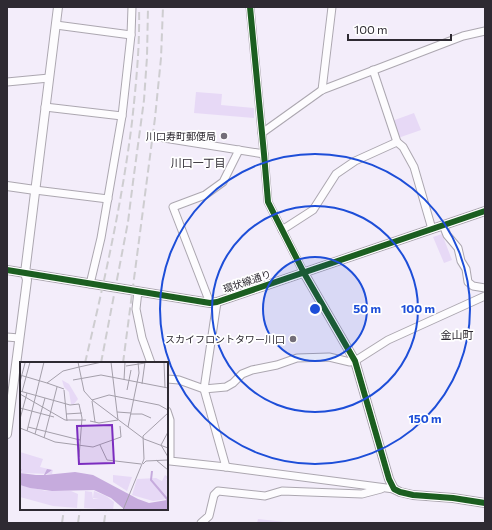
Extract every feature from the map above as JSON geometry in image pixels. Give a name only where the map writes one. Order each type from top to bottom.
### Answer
[{"type":"street","points":[[7,434],[27,280],[25,273],[58,7]]},
{"type":"street","points":[[90,284],[101,238],[122,116],[131,35],[132,7]]},
{"type":"street","points":[[250,7],[268,202],[304,272],[355,361],[389,479],[394,489]]},
{"type":"street","points":[[322,90],[332,7]]},
{"type":"street","points":[[56,25],[131,35]]},
{"type":"street","points":[[262,134],[322,90],[463,36],[485,31]]},
{"type":"street","points":[[372,70],[397,142],[403,147],[414,167],[432,229]]},
{"type":"street","points":[[7,82],[48,78]]},
{"type":"street","points":[[45,107],[122,116]]},
{"type":"street","points":[[164,138],[264,154]]},
{"type":"street","points":[[282,230],[313,210],[336,174],[355,161],[397,142]]},
{"type":"street","points":[[226,467],[204,389],[214,303],[173,207],[205,195],[223,182],[240,150]]},
{"type":"street","points":[[7,186],[108,199]]},
{"type":"street","name":"環状線通り","points":[[7,270],[214,303],[485,211]]},
{"type":"street","points":[[443,225],[447,235],[458,248],[461,261],[466,269],[468,282],[473,286],[485,288]]},
{"type":"street","points":[[138,291],[136,310],[142,338],[151,362]]},
{"type":"street","points":[[168,378],[179,380],[204,389],[226,387],[233,383],[242,374],[297,358],[329,358],[350,362],[355,361],[388,340],[485,296]]},
{"type":"street","points":[[7,337],[19,338]]},
{"type":"street","points":[[168,415],[170,420],[170,461],[394,489],[413,495],[453,498],[485,503]]},
{"type":"street","points":[[201,523],[209,516],[214,495],[218,491],[265,496],[282,491],[362,494],[385,488]]},
{"type":"shaded area","points":[[196,92],[222,94],[221,105],[254,108],[254,118],[194,113]]},
{"type":"shaded area","points":[[414,113],[421,130],[398,138],[392,121]]},
{"type":"shaded area","points":[[442,234],[452,260],[444,263],[433,237]]},
{"type":"shaded area","points":[[258,519],[294,523],[257,523]]},
{"type":"railway","points":[[85,362],[112,243],[128,152],[137,65],[139,7]]},
{"type":"railway","points":[[101,362],[128,222],[144,100],[148,7]]},
{"type":"railway","points":[[123,362],[155,118],[161,58],[163,7]]},
{"type":"railway","points":[[62,523],[64,510]]},
{"type":"railway","points":[[78,523],[80,510]]},
{"type":"railway","points":[[104,523],[106,510]]},
{"type":"cycle path","points":[[250,7],[268,202],[304,273],[355,361],[389,479],[394,489],[400,492],[413,495],[453,498],[485,503]]},
{"type":"cycle path","points":[[7,270],[210,303],[217,302],[485,211]]},
{"type":"place","name":"川口寿町郵便局","points":[[224,136]]},
{"type":"place","name":"スカイフロントタワー川口","points":[[293,339]]},
{"type":"district","name":"川口一丁目","points":[[198,162]]},
{"type":"district","name":"金山町","points":[[457,334]]}]
